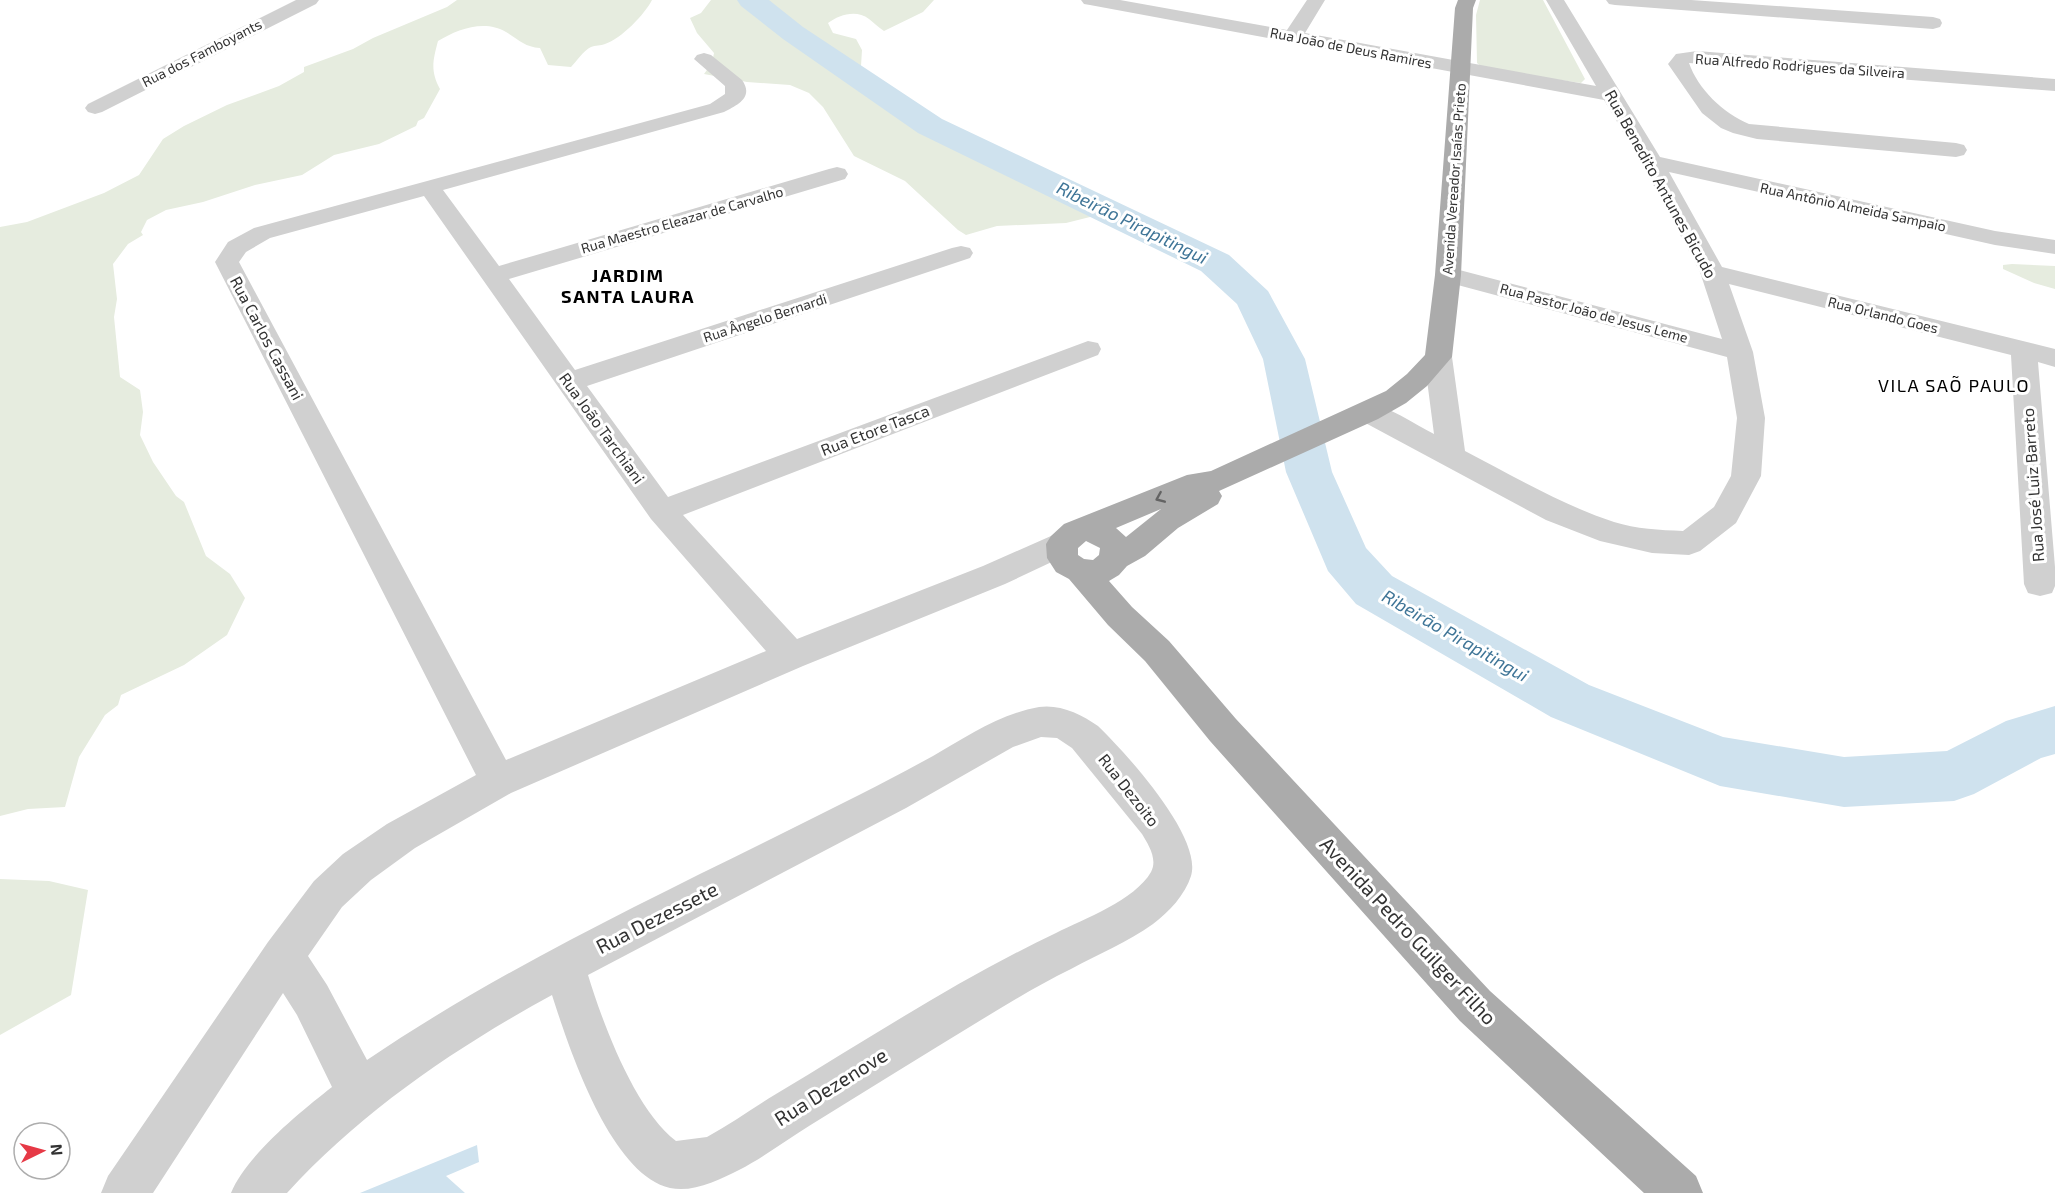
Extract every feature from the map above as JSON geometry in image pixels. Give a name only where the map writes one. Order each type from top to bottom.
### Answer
[{"type":"main road","name":"Avenida Vereador Isaías Prieto","points":[[1438,357],[1448,275],[1464,8],[1467,0]]},
{"type":"main road","points":[[1086,556],[1198,482],[1223,478],[1396,397],[1417,380],[1438,357]]},
{"type":"main road","points":[[1086,556],[1134,548],[1167,520],[1211,493],[1223,478]]},
{"type":"main road","name":"Avenida Pedro Guilger Filho","points":[[1086,556],[1120,616],[1157,651],[1223,730],[1476,1006],[1679,1193]]},
{"type":"street","name":"Rua dos Famboyants","points":[[94,108],[310,0]]},
{"type":"street","name":"Rua João de Deus Ramires","points":[[1090,0],[1130,3],[1292,38],[1612,95]]},
{"type":"street","points":[[1292,38],[1316,0]]},
{"type":"street","name":"Rua Benedito Antunes Bicudo","points":[[1359,416],[1452,457],[1557,512],[1611,533],[1652,541],[1689,543],[1725,515],[1746,476],[1751,418],[1740,352],[1712,272],[1652,162],[1555,0]]},
{"type":"street","points":[[1615,0],[1933,23]]},
{"type":"street","name":"Rua Alfredo Rodrigues da Silveira","points":[[1956,150],[1757,134],[1734,128],[1715,117],[1678,64],[1683,58],[1697,57],[2055,85]]},
{"type":"street","name":"Rua Carlos Cassani","points":[[498,782],[227,262],[237,247],[262,233],[717,108],[736,97],[735,84],[704,59]]},
{"type":"street","name":"Rua Antônio Almeida Sampaio","points":[[1652,162],[1995,238],[2055,247]]},
{"type":"street","name":"Rua Maestro Eleazar de Carvalho","points":[[493,276],[837,174]]},
{"type":"street","name":"Rua João Tarchiani","points":[[429,187],[662,511],[791,656]]},
{"type":"street","name":"Rua Ângelo Bernardi","points":[[569,382],[961,253]]},
{"type":"street","name":"Rua Orlando Goes","points":[[1712,272],[2055,358]]},
{"type":"street","name":"Rua Pastor João de Jesus Leme","points":[[1448,275],[1740,352]]},
{"type":"street","name":"Rua Etore Tasca","points":[[662,511],[1088,349]]},
{"type":"street","name":"Rua José Luiz Barreto","points":[[2024,351],[2040,584]]},
{"type":"street","name":"Avenida Vereador Isaías Prieto","points":[[1438,357],[1452,457]]},
{"type":"street","points":[[125,1193],[283,956],[328,894],[357,867],[401,836],[498,782],[791,656],[994,575],[1086,556]]},
{"type":"street","name":"Rua Dezessete","points":[[265,1182],[359,1092],[429,1043],[564,965],[768,862],[1004,735],[1034,723],[1055,721],[1070,725]]},
{"type":"street","name":"Rua Dezoito","points":[[1070,725],[1097,750],[1154,819],[1167,843],[1173,866]]},
{"type":"street","name":"Rua Dezenove","points":[[564,965],[573,1001],[613,1093],[636,1132],[666,1163],[681,1166],[695,1164],[740,1143],[927,1028],[1034,966],[1139,910],[1165,884],[1173,866]]},
{"type":"street","points":[[283,956],[312,1000],[359,1092]]},
{"type":"shaded area","points":[[457,0],[652,0],[625,32],[603,45],[588,49],[571,67],[548,65],[540,48],[526,45],[498,28],[480,26],[462,29],[438,41],[433,65],[440,89],[424,118],[418,121],[416,126],[379,144],[334,155],[302,175],[255,185],[203,202],[166,210],[147,220],[141,232],[143,235],[128,244],[113,264],[117,299],[114,317],[120,377],[140,390],[143,412],[140,435],[153,462],[176,496],[184,502],[206,556],[230,574],[245,598],[227,635],[184,665],[121,695],[118,705],[105,715],[79,757],[65,807],[28,809],[0,816],[0,227],[27,222],[104,193],[139,175],[163,139],[184,126],[227,105],[279,86],[304,72],[304,67],[353,49],[373,38],[447,7]]},
{"type":"shaded area","points":[[711,0],[934,0],[923,12],[884,31],[859,14],[842,16],[828,23],[833,33],[856,39],[862,50],[861,66],[867,78],[878,89],[913,109],[924,121],[969,137],[1005,161],[1095,205],[1094,216],[1066,223],[997,226],[966,235],[905,181],[854,156],[823,107],[809,93],[790,85],[747,82],[704,74],[712,63],[714,53],[697,33],[690,18],[701,13]]},
{"type":"shaded area","points":[[1480,0],[1543,0],[1585,79],[1581,83],[1484,69],[1477,63],[1476,15]]},
{"type":"shaded area","points":[[2003,265],[2055,266],[2055,289],[2034,283],[2003,269]]},
{"type":"shaded area","points":[[0,879],[49,881],[88,890],[71,995],[0,1035]]},
{"type":"water","points":[[477,1145],[479,1162],[446,1176],[465,1193],[360,1193]]},
{"type":"waterway","name":"Ribeirão Pirapitingui","points":[[751,0],[793,33],[930,126],[1215,263],[1254,299],[1284,359],[1309,472],[1346,558],[1374,590],[1570,701],[1720,761],[1844,782],[1954,776],[2026,738],[2055,730]]},
{"type":"district","name":"JARDIM SANTA LAURA","points":[[628,286]]},
{"type":"district","name":"VILA SAÕ PAULO","points":[[1954,386]]}]
